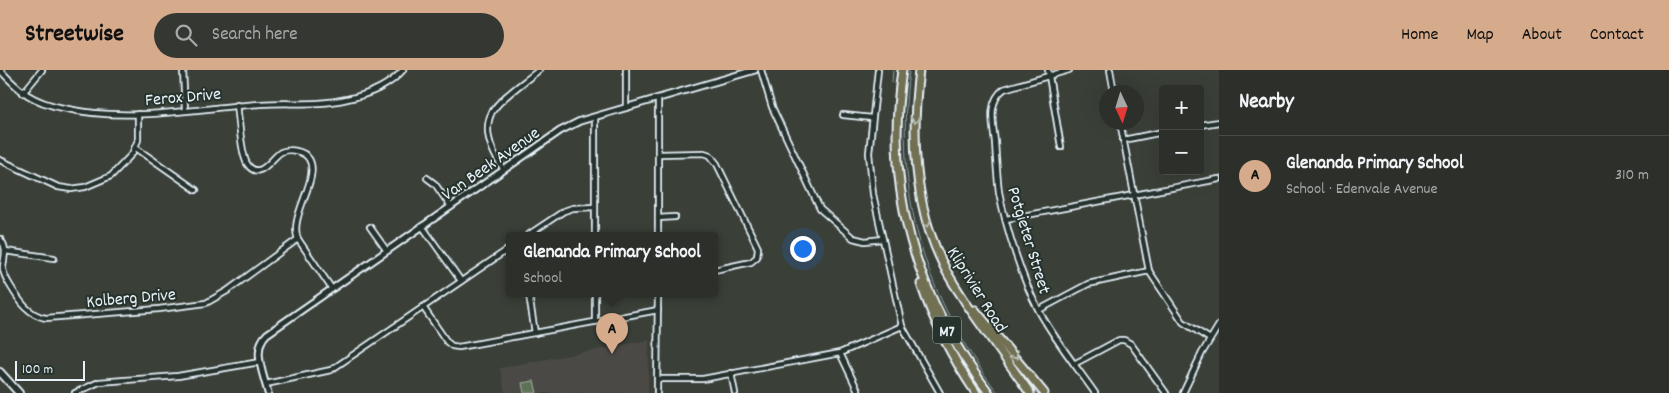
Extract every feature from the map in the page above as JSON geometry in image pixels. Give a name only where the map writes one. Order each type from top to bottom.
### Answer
[{"type":"main road","points":[[897,70],[899,91]]},
{"type":"main road","name":"M7","points":[[902,70],[896,132],[899,176],[908,231],[917,262],[943,323],[972,370],[989,393]]},
{"type":"main road","name":"Kliprivier Road","points":[[919,70],[915,143],[917,177],[921,202],[936,248],[951,280],[1030,393]]},
{"type":"main road","points":[[917,262],[921,284],[933,316],[956,361],[976,393]]},
{"type":"main road","points":[[960,293],[1044,393]]},
{"type":"main road","points":[[0,372],[20,393]]},
{"type":"street","name":"Ferox Drive","points":[[0,70],[23,93],[33,99],[65,109],[98,113],[138,114],[237,105],[273,103],[316,104],[347,99],[386,84],[403,70]]},
{"type":"street","points":[[23,93],[42,70]]},
{"type":"street","points":[[183,70],[185,110]]},
{"type":"street","points":[[504,170],[493,152],[490,142],[489,127],[491,114],[498,105],[539,70]]},
{"type":"street","points":[[626,70],[626,108]]},
{"type":"street","name":"Van Beek Avenue","points":[[260,362],[259,346],[267,334],[567,127],[755,70]]},
{"type":"street","points":[[761,70],[772,107],[820,209],[853,238],[865,241],[883,239]]},
{"type":"street","points":[[878,70],[869,163],[873,194],[902,326],[940,393]]},
{"type":"street","points":[[1048,70],[1061,148]]},
{"type":"street","name":"Potgieter Street","points":[[1069,70],[1004,89],[993,103],[992,118],[998,184],[1006,219],[1026,281],[1039,310],[1095,393]]},
{"type":"street","points":[[1110,70],[1113,85]]},
{"type":"street","points":[[658,98],[658,232]]},
{"type":"street","points":[[237,105],[244,157],[249,167],[256,171],[260,170],[283,151],[294,150],[301,152],[310,161],[311,172],[296,233],[298,240],[332,289]]},
{"type":"street","points":[[0,160],[58,187],[75,189],[91,185],[111,176],[136,148],[138,140],[138,114]]},
{"type":"street","points":[[843,115],[872,118]]},
{"type":"street","points":[[595,117],[595,232]]},
{"type":"street","points":[[1204,124],[1219,122]]},
{"type":"street","points":[[1121,130],[1149,271],[1183,322],[1210,339]]},
{"type":"street","points":[[1123,140],[1159,133]]},
{"type":"street","points":[[136,148],[196,190]]},
{"type":"street","points":[[658,154],[704,153],[710,155],[717,164],[758,248],[757,257],[754,261],[718,269]]},
{"type":"street","points":[[427,178],[435,184],[451,207]]},
{"type":"street","points":[[1006,219],[1219,179]]},
{"type":"street","points":[[532,232],[564,211],[573,208],[595,207]]},
{"type":"street","points":[[658,218],[676,217]]},
{"type":"street","points":[[422,226],[460,281]]},
{"type":"street","points":[[370,227],[387,251]]},
{"type":"street","name":"Kolberg Drive","points":[[0,239],[4,244],[5,251],[4,273],[20,302],[43,318],[159,309],[206,303],[228,292],[298,240]]},
{"type":"street","points":[[5,251],[54,258]]},
{"type":"street","points":[[266,384],[331,370],[506,251]]},
{"type":"street","points":[[1039,310],[1088,284],[1149,271]]},
{"type":"street","points":[[529,297],[535,333]]},
{"type":"street","points":[[595,297],[596,322]]},
{"type":"street","points":[[657,393],[658,297]]},
{"type":"street","points":[[423,307],[447,342],[456,347],[658,310]]},
{"type":"street","points":[[1184,393],[1210,339],[1219,325]]},
{"type":"street","points":[[657,380],[699,379],[840,353],[902,326]]},
{"type":"street","points":[[1074,364],[1116,341],[1126,341],[1131,344],[1166,393]]},
{"type":"street","points":[[840,353],[859,393]]},
{"type":"street","points":[[75,393],[101,381],[178,376],[260,362],[268,393]]},
{"type":"street","points":[[732,373],[736,393]]},
{"type":"shaded area","points":[[649,340],[648,393],[505,393],[500,368]]},
{"type":"green space","points":[[534,381],[537,393],[524,393],[522,383]]},
{"type":"waterway","points":[[892,83],[893,70]]},
{"type":"waterway","points":[[909,71],[905,116],[906,160],[911,201],[920,241],[933,280],[950,318],[972,356],[998,393]]},
{"type":"place","name":"Glenanda Primary School","points":[[612,354]]}]
